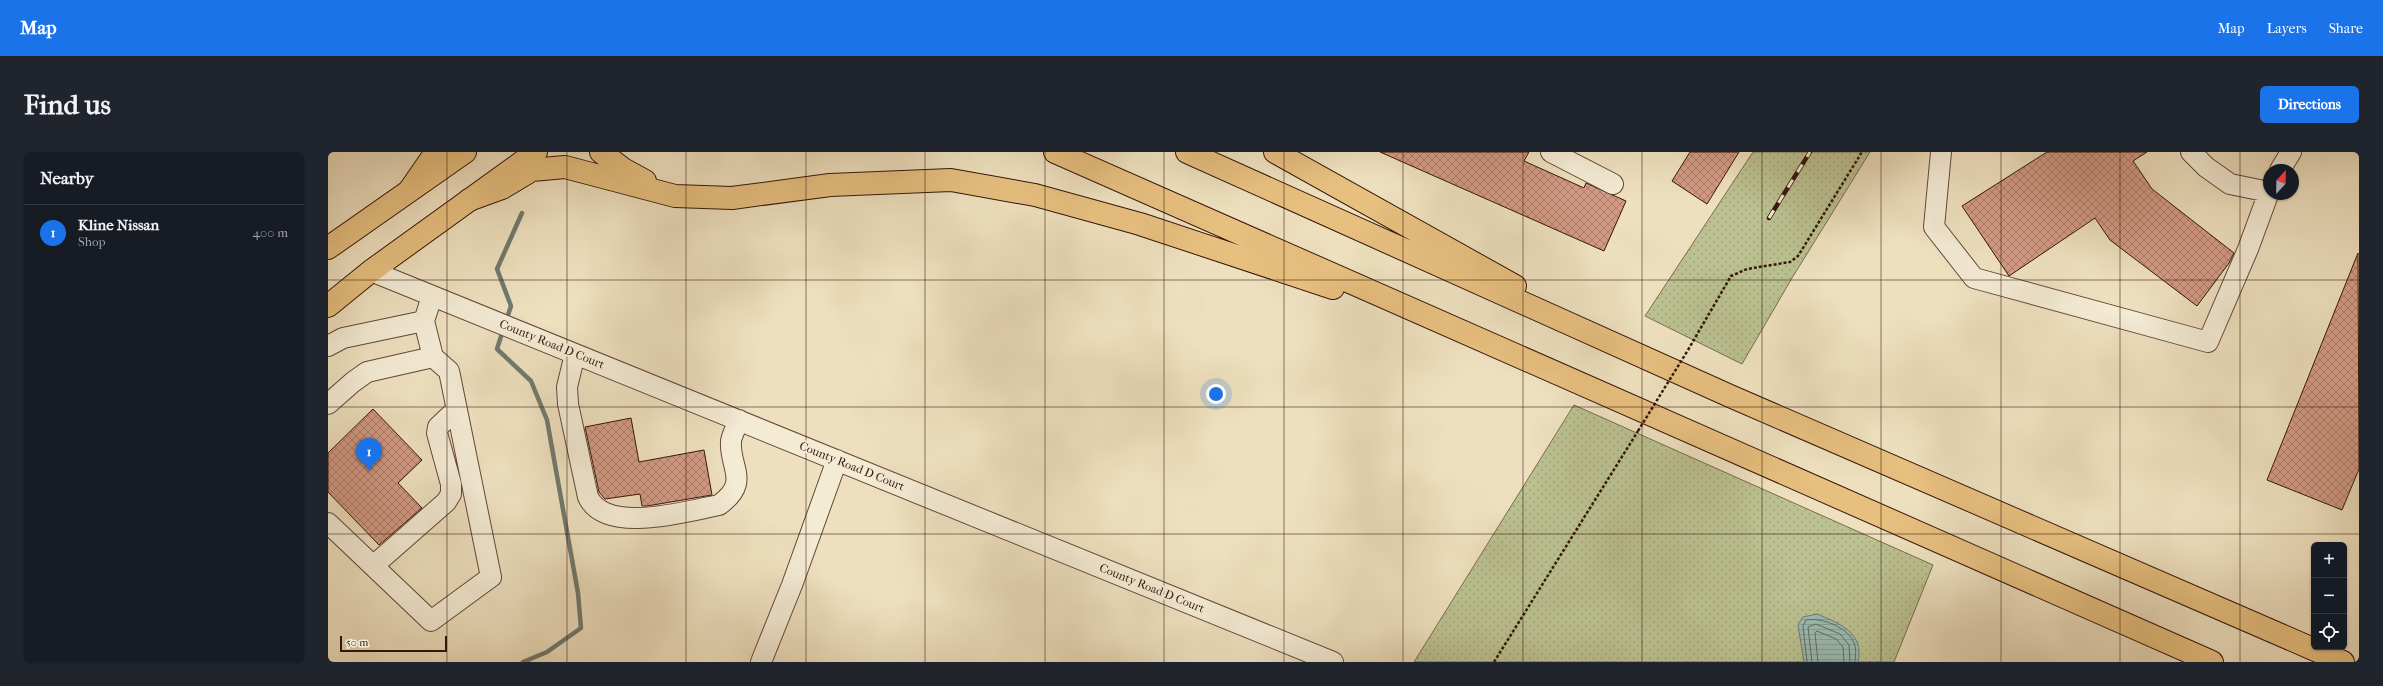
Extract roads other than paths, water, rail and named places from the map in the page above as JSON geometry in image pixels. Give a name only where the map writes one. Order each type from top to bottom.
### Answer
[{"type":"main road","points":[[409,191],[436,152]]},
{"type":"main road","points":[[328,248],[465,152]]},
{"type":"main road","points":[[328,306],[371,270],[536,152]]},
{"type":"main road","points":[[601,152],[623,169],[674,196]]},
{"type":"main road","points":[[1055,152],[2212,662]]},
{"type":"main road","points":[[1187,152],[1633,352],[2342,662]]},
{"type":"main road","points":[[1275,152],[1633,352]]},
{"type":"main road","points":[[469,200],[502,188],[532,170],[565,167],[674,196],[732,198],[830,185],[951,180],[1035,195],[1140,224],[1443,324]]},
{"type":"street","points":[[1551,152],[1612,184]]},
{"type":"street","points":[[1941,152],[1934,227],[1974,278],[2208,342],[2248,249],[2266,200]]},
{"type":"street","points":[[2191,152],[2206,167],[2230,184],[2263,191]]},
{"type":"street","points":[[2284,164],[2291,152]]},
{"type":"street","name":"County Road D Court","points":[[371,270],[1333,662]]},
{"type":"street","points":[[328,523],[431,621],[492,577],[449,371],[433,357],[424,321],[432,296]]},
{"type":"street","points":[[328,346],[343,338],[424,321]]},
{"type":"street","points":[[575,354],[567,387],[568,404],[588,498],[592,506],[605,512],[631,519],[719,505],[727,499],[733,490],[737,477],[731,440],[739,420]]},
{"type":"street","points":[[328,404],[367,372],[433,357]]},
{"type":"street","points":[[373,566],[446,502],[451,494],[451,484],[437,434],[438,427],[457,409]]},
{"type":"street","points":[[761,662],[792,585],[837,460]]},
{"type":"water","points":[[1817,614],[1841,625],[1854,636],[1858,644],[1858,662],[1804,662],[1798,625],[1803,617]]},
{"type":"waterway","points":[[506,321],[511,306],[497,269],[522,213]]},
{"type":"waterway","points":[[503,330],[497,349],[531,381],[547,420],[578,593],[581,628],[547,652],[523,662]]},
{"type":"railway","points":[[1769,218],[1810,152]]},
{"type":"place","name":"Kline Nissan","points":[[369,471]]}]
